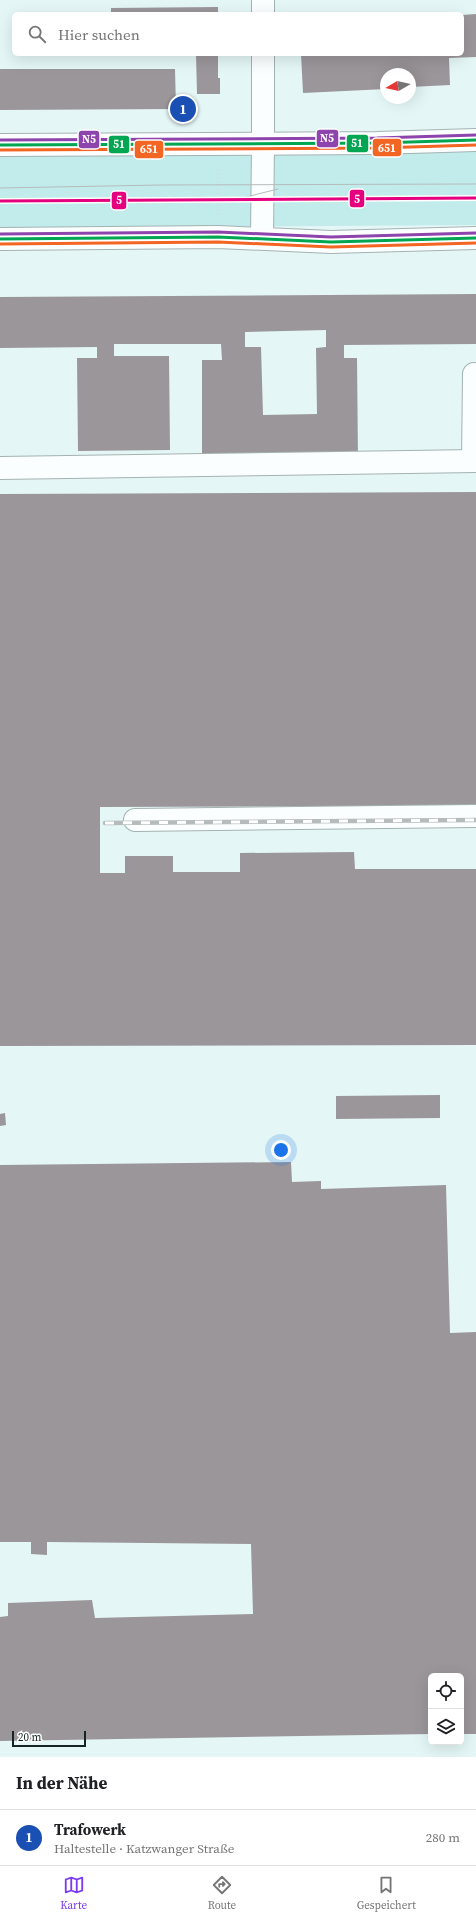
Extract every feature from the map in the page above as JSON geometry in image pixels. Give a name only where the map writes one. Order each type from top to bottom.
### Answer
[{"type":"main road","points":[[263,0],[263,12]]},
{"type":"main road","points":[[262,238],[263,56]]},
{"type":"main road","points":[[0,146],[219,143],[377,143],[476,140]]},
{"type":"main road","points":[[0,239],[218,237],[262,238],[293,242],[331,242],[476,238]]},
{"type":"main road","points":[[0,468],[475,461],[474,374]]},
{"type":"main road","points":[[135,820],[476,816]]},
{"type":"path","points":[[218,237],[219,143]]},
{"type":"shaded area","points":[[476,150],[476,225],[0,228],[0,156]]},
{"type":"building","points":[[218,7],[218,12],[111,12],[111,8]]},
{"type":"building","points":[[476,14],[476,57],[449,58],[450,85],[416,87],[416,68],[380,68],[380,89],[303,93],[301,56],[464,56],[464,15]]},
{"type":"building","points":[[196,56],[218,56],[220,94],[197,94]]},
{"type":"building","points":[[0,69],[175,69],[176,109],[0,110]]},
{"type":"building","points":[[476,294],[476,344],[344,345],[344,358],[357,358],[358,461],[202,462],[202,360],[222,360],[221,344],[114,344],[114,356],[169,356],[170,450],[78,451],[77,358],[97,358],[97,347],[0,348],[0,297]],"holes":[[[326,330],[326,347],[316,348],[317,414],[263,415],[261,347],[245,347],[245,332]]]},
{"type":"building","points":[[476,492],[476,806],[100,807],[100,873],[125,873],[125,856],[173,856],[173,872],[240,872],[240,853],[354,852],[355,869],[476,869],[476,1045],[0,1046],[0,494]]},
{"type":"building","points":[[440,1095],[440,1118],[336,1119],[336,1096]]},
{"type":"building","points":[[5,1113],[6,1125],[0,1126],[0,1114]]},
{"type":"building","points":[[291,1162],[292,1182],[321,1181],[321,1189],[446,1185],[450,1333],[476,1332],[476,1734],[464,1734],[464,1673],[428,1673],[428,1734],[0,1741],[0,1617],[8,1616],[8,1603],[92,1600],[95,1618],[253,1614],[251,1544],[47,1542],[47,1555],[31,1554],[31,1542],[0,1542],[0,1165]]},
{"type":"tram line","points":[[0,188],[160,185],[476,184]]},
{"type":"tram line","points":[[242,198],[278,189]]},
{"type":"railway","points":[[105,823],[476,820]]},
{"type":"transit line","name":"N5","points":[[0,140],[377,138],[476,135]]},
{"type":"transit line","name":"51","points":[[0,145],[377,143],[476,140]]},
{"type":"transit line","name":"651","points":[[0,150],[377,148],[476,145]]},
{"type":"transit line","name":"5","points":[[0,201],[476,198]]},
{"type":"transit line","name":"N5","points":[[0,234],[218,232],[331,237],[476,233]]},
{"type":"transit line","name":"51","points":[[0,239],[218,237],[331,242],[476,238]]},
{"type":"transit line","name":"651","points":[[0,244],[218,242],[331,247],[476,243]]},
{"type":"place","name":"Trafowerk","points":[[183,109]]}]
